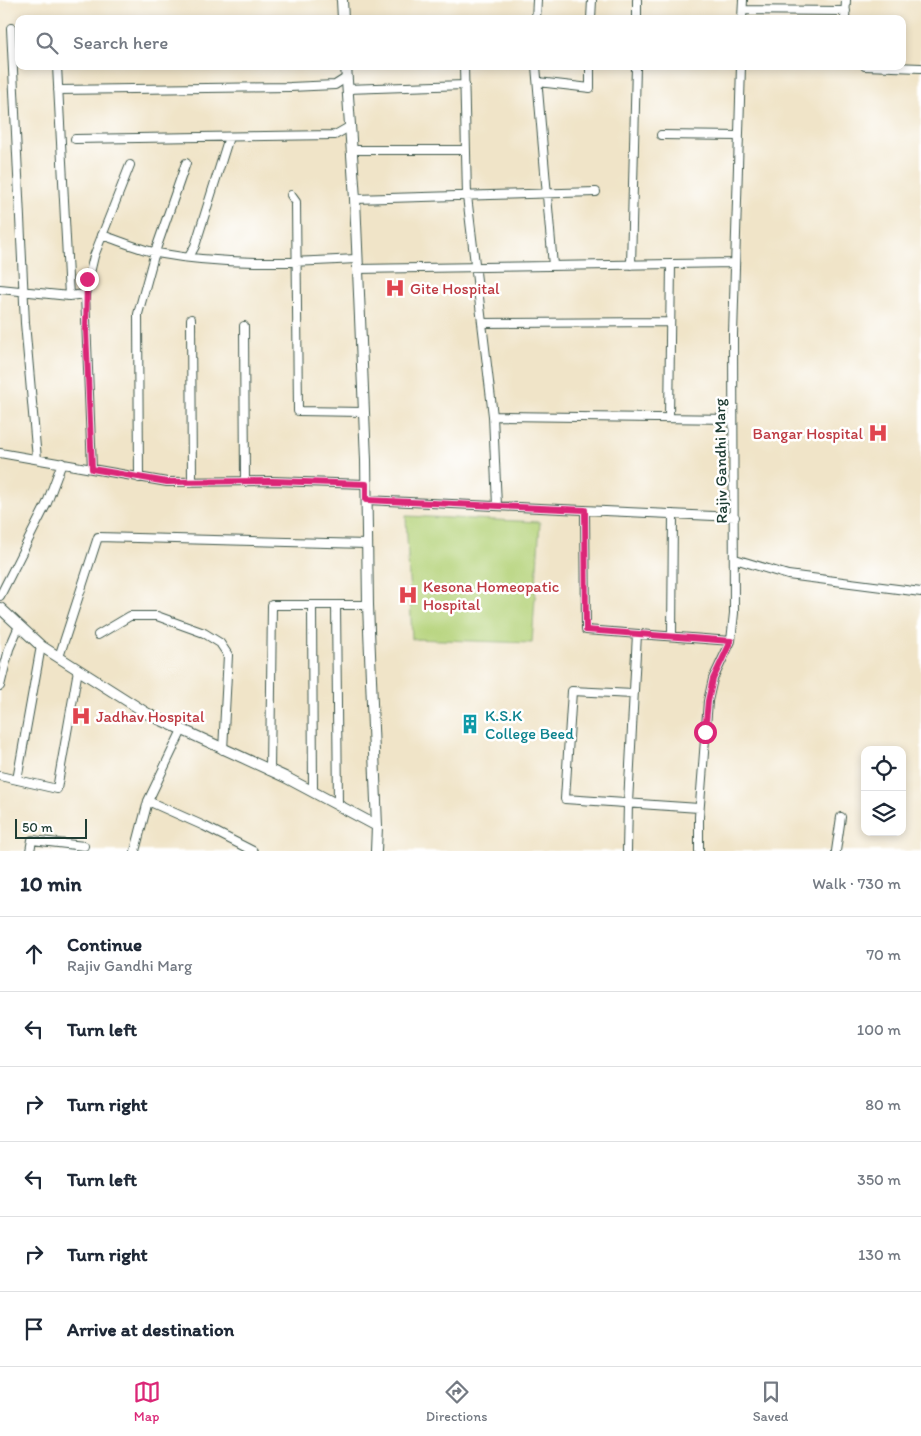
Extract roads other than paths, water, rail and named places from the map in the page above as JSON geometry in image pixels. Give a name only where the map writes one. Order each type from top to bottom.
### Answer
[{"type":"street","points":[[342,0],[343,15]]},
{"type":"street","points":[[536,15],[537,0]]},
{"type":"street","points":[[592,0],[592,15]]},
{"type":"street","points":[[637,0],[637,15]]},
{"type":"street","points":[[743,0],[743,14],[846,15],[846,0]]},
{"type":"street","points":[[10,28],[24,292],[37,460]]},
{"type":"street","points":[[906,67],[921,68]]},
{"type":"street","points":[[57,70],[69,296]]},
{"type":"street","points":[[346,70],[355,199],[366,484],[368,605],[377,826],[376,851]]},
{"type":"street","points":[[464,70],[467,196],[493,416],[497,506]]},
{"type":"street","points":[[536,70],[553,266]]},
{"type":"street","points":[[538,82],[590,88],[590,70]]},
{"type":"street","points":[[631,265],[636,70]]},
{"type":"street","name":"Rajiv Gandhi Marg","points":[[699,851],[700,808],[708,701],[713,679],[731,641],[735,559],[733,419],[734,263],[741,70]]},
{"type":"street","points":[[58,90],[290,87],[347,84],[465,85]]},
{"type":"street","points":[[75,139],[335,135],[349,127]]},
{"type":"street","points":[[661,135],[738,136]]},
{"type":"street","points":[[188,257],[195,246],[229,137]]},
{"type":"street","points":[[351,150],[466,150]]},
{"type":"street","points":[[139,478],[136,329],[138,314],[155,252],[186,163]]},
{"type":"street","points":[[92,469],[85,294],[87,279],[102,235],[130,165]]},
{"type":"street","points":[[355,199],[596,192]]},
{"type":"street","points":[[291,195],[296,202],[298,411],[363,412]]},
{"type":"street","points":[[102,235],[155,252],[188,257],[296,262],[474,267],[734,263]]},
{"type":"street","points":[[669,418],[671,264]]},
{"type":"street","points":[[0,289],[69,296],[85,294]]},
{"type":"street","points":[[191,319],[192,482]]},
{"type":"street","points":[[482,323],[670,322]]},
{"type":"street","points":[[244,326],[244,482]]},
{"type":"street","points":[[493,416],[733,419]]},
{"type":"street","points":[[0,453],[139,478],[192,482],[366,484]]},
{"type":"street","points":[[0,596],[47,503],[62,463]]},
{"type":"street","points":[[366,500],[735,517]]},
{"type":"street","points":[[585,510],[586,630],[731,641]]},
{"type":"street","points":[[672,636],[673,514]]},
{"type":"street","points":[[59,658],[98,537],[367,544]]},
{"type":"street","points":[[735,559],[788,575],[921,592]]},
{"type":"street","points":[[270,771],[272,605],[368,605]]},
{"type":"street","points":[[312,605],[313,792]]},
{"type":"street","points":[[336,605],[338,805]]},
{"type":"street","points":[[0,608],[41,646],[148,714],[313,792],[377,826]]},
{"type":"street","points":[[98,635],[130,616],[157,616],[204,633],[220,643],[228,655],[222,750]]},
{"type":"street","points":[[0,686],[9,649],[18,626]]},
{"type":"street","points":[[627,851],[637,634]]},
{"type":"street","points":[[17,780],[41,646]]},
{"type":"street","points":[[0,776],[57,789],[78,670]]},
{"type":"street","points":[[633,694],[572,691],[565,799],[700,808]]},
{"type":"street","points":[[135,851],[148,801],[182,730]]},
{"type":"street","points":[[148,801],[204,826],[253,851]]},
{"type":"street","points":[[836,851],[841,817]]},
{"type":"street","points":[[30,851],[32,840],[84,846]]},
{"type":"place","name":"Gite Hospital","points":[[395,288]]},
{"type":"place","name":"Bangar Hospital","points":[[878,433]]},
{"type":"place","name":"Kesona Homeopatic Hospital","points":[[408,595]]},
{"type":"place","name":"Jadhav Hospital","points":[[81,716]]},
{"type":"place","name":"K.S.K College Beed","points":[[470,724]]}]
